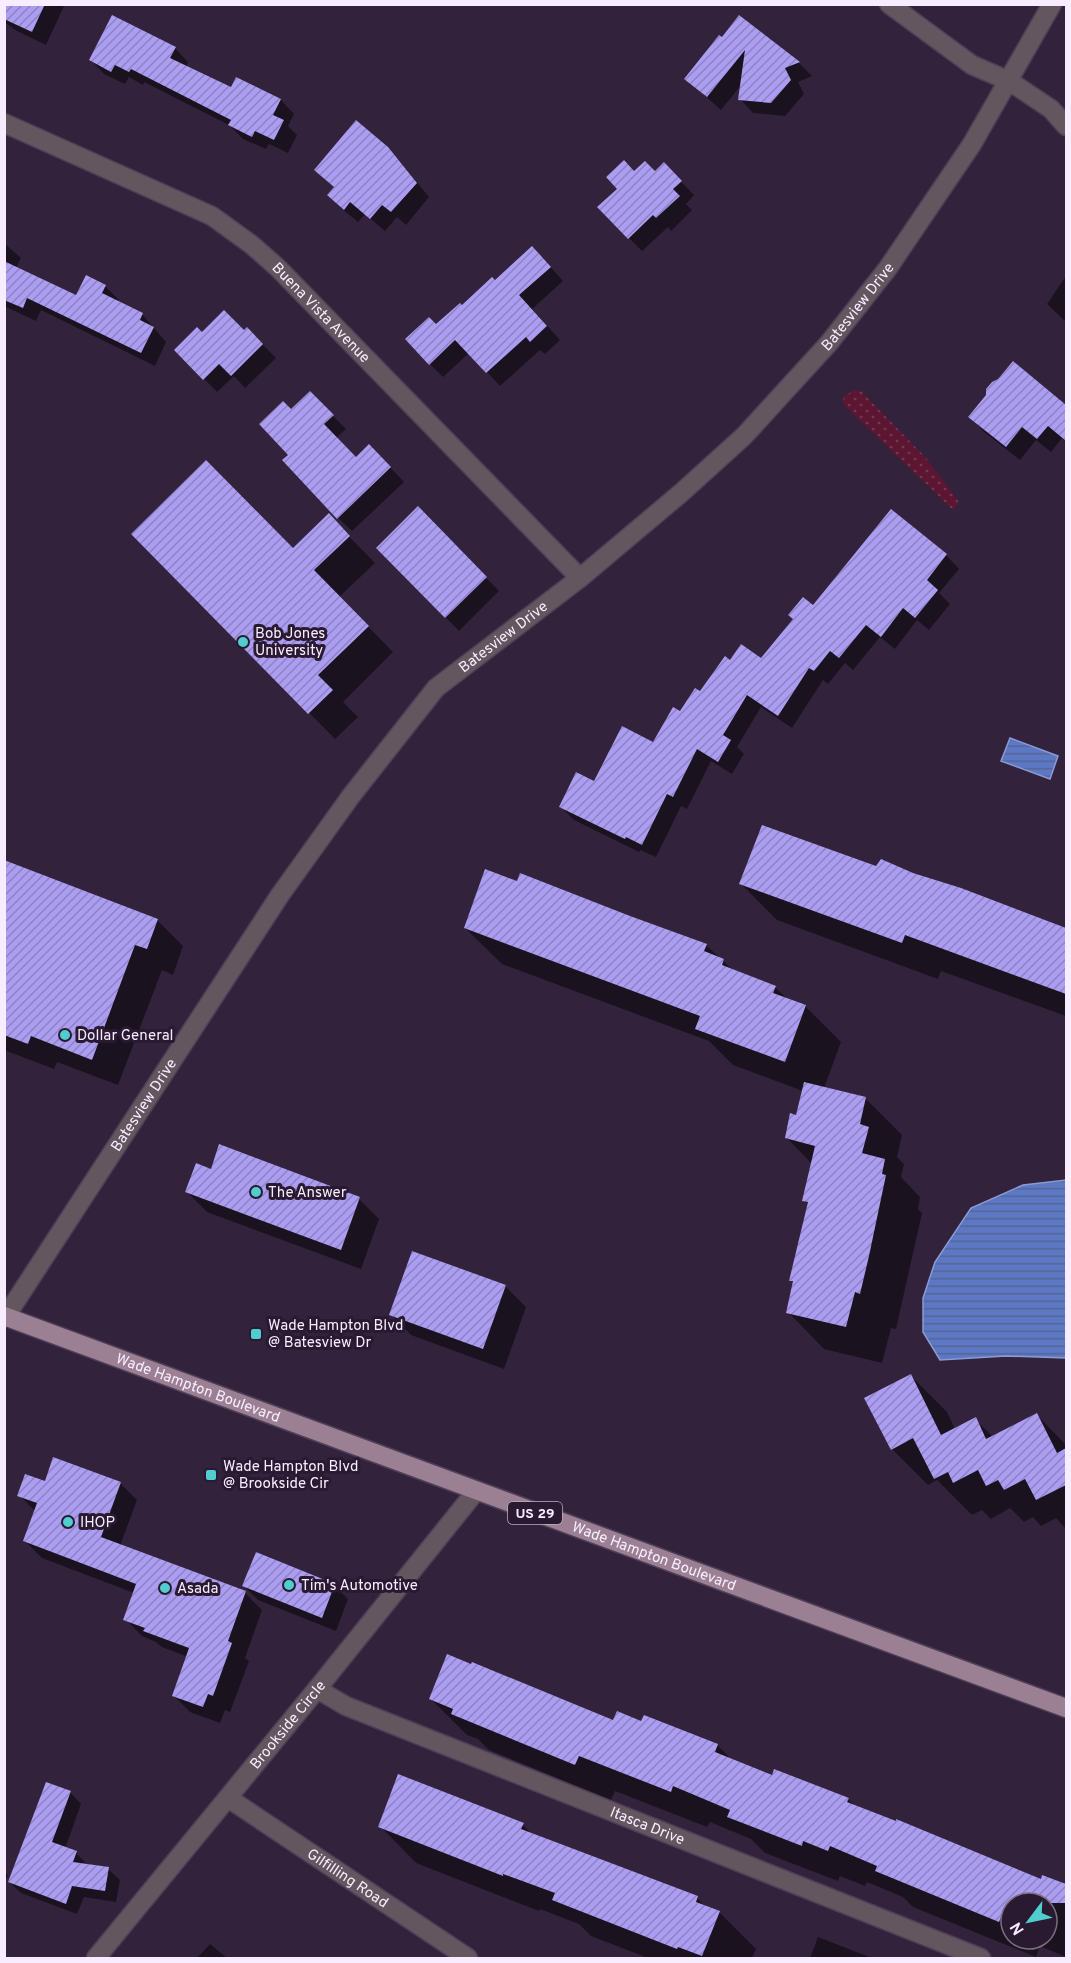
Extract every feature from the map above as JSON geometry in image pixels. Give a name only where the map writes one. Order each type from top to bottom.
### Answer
[{"type":"main road","name":"Wade Hampton Boulevard","points":[[5,1316],[1066,1708]]},
{"type":"street","points":[[889,4],[972,65],[1009,81],[1051,110],[1066,126]]},
{"type":"street","name":"Batesview Drive","points":[[5,1316],[256,930],[358,787],[436,688],[580,578],[681,493],[744,436],[829,343],[888,268],[972,144],[1052,4]]},
{"type":"street","name":"Buena Vista Avenue","points":[[4,123],[212,216],[252,245],[278,268],[580,578]]},
{"type":"street","name":"Brookside Circle","points":[[96,1959],[476,1491]]},
{"type":"street","name":"Itasca Drive","points":[[317,1689],[346,1706],[981,1959]]},
{"type":"street","name":"Gilfilling Road","points":[[228,1798],[468,1959]]},
{"type":"shaded area","points":[[854,390],[861,391],[926,458],[959,502],[953,510],[844,405],[843,397]]},
{"type":"water","points":[[1010,738],[1058,756],[1050,779],[1001,761]]},
{"type":"water","points":[[1066,1180],[1066,1358],[1006,1356],[940,1360],[923,1332],[923,1298],[935,1262],[971,1208],[1023,1185]]},
{"type":"building","points":[[4,4],[45,4],[32,32],[4,19]]},
{"type":"building","points":[[112,15],[176,47],[170,58],[231,87],[236,77],[281,99],[273,115],[284,120],[274,140],[255,131],[252,137],[228,125],[231,120],[131,69],[129,72],[115,65],[111,72],[89,60]]},
{"type":"building","points":[[739,15],[800,62],[785,68],[791,80],[771,103],[738,100],[745,50],[707,97],[684,79],[719,35],[722,37]]},
{"type":"building","points":[[356,120],[388,147],[417,183],[391,212],[382,205],[370,219],[350,202],[344,210],[327,195],[334,187],[314,170]]},
{"type":"building","points":[[624,160],[634,171],[645,161],[655,171],[664,162],[682,181],[673,189],[680,196],[656,218],[653,215],[628,239],[597,207],[617,189],[606,177]]},
{"type":"building","points":[[532,246],[551,267],[519,295],[547,326],[530,342],[526,337],[486,373],[455,340],[429,365],[405,339],[429,317],[436,324],[460,303],[462,305],[492,277],[495,280]]},
{"type":"building","points":[[4,261],[76,295],[86,275],[106,285],[102,293],[143,313],[140,320],[154,327],[141,353],[27,298],[23,308],[4,300]]},
{"type":"building","points":[[224,310],[244,330],[247,327],[263,344],[231,376],[219,364],[203,380],[174,350],[197,327],[202,332]]},
{"type":"building","points":[[1013,361],[1066,405],[1066,441],[1048,426],[1037,439],[1022,427],[1006,447],[968,417],[986,395],[986,389]]},
{"type":"building","points":[[310,391],[334,415],[324,424],[356,457],[369,444],[391,467],[337,519],[282,460],[288,455],[259,424],[283,401],[291,409]]},
{"type":"building","points":[[206,460],[293,548],[329,513],[350,536],[314,570],[369,626],[318,675],[333,690],[308,714],[131,534]]},
{"type":"building","points":[[418,506],[487,577],[445,618],[376,548]]},
{"type":"building","points":[[891,509],[947,554],[927,580],[938,590],[915,618],[903,608],[881,637],[866,625],[839,658],[830,651],[814,671],[809,668],[778,716],[747,695],[723,735],[731,740],[718,762],[697,749],[673,797],[667,794],[642,845],[559,807],[576,772],[594,781],[622,726],[653,742],[673,707],[680,711],[695,688],[700,691],[725,656],[730,660],[741,644],[761,658],[793,619],[788,615],[803,597],[813,605]]},
{"type":"building","points":[[762,825],[876,866],[881,859],[913,873],[961,888],[1066,928],[1066,994],[905,935],[902,943],[739,884]]},
{"type":"building","points":[[4,860],[158,919],[147,949],[135,945],[92,1060],[31,1036],[28,1044],[4,1035]]},
{"type":"building","points":[[485,869],[517,881],[520,873],[707,944],[704,951],[724,959],[722,965],[776,986],[773,993],[806,1005],[785,1062],[695,1029],[700,1016],[464,928]]},
{"type":"building","points":[[804,1082],[866,1097],[860,1124],[869,1127],[862,1153],[885,1159],[882,1174],[886,1175],[869,1256],[860,1294],[855,1292],[846,1327],[786,1313],[793,1281],[789,1281],[808,1202],[802,1201],[815,1146],[785,1138],[790,1113],[796,1115]]},
{"type":"building","points":[[219,1144],[360,1197],[341,1250],[185,1192],[196,1163],[211,1169]]},
{"type":"building","points":[[412,1251],[506,1285],[483,1349],[389,1315]]},
{"type":"building","points":[[911,1374],[941,1435],[976,1417],[986,1439],[1037,1413],[1057,1453],[1066,1448],[1066,1485],[1036,1500],[1025,1479],[1004,1490],[998,1480],[986,1486],[978,1470],[953,1483],[948,1472],[934,1479],[913,1438],[891,1450],[864,1398]]},
{"type":"building","points":[[53,1457],[121,1482],[101,1537],[246,1591],[228,1641],[232,1643],[213,1696],[208,1694],[203,1707],[172,1696],[189,1648],[143,1631],[145,1628],[123,1620],[136,1584],[23,1541],[37,1503],[17,1496],[25,1474],[45,1481]]},
{"type":"building","name":"Tim's Automotive","points":[[256,1552],[335,1584],[322,1618],[242,1586]]},
{"type":"building","points":[[447,1654],[471,1664],[472,1662],[613,1720],[617,1711],[641,1721],[644,1715],[718,1744],[715,1752],[772,1775],[774,1769],[849,1798],[847,1802],[896,1821],[896,1819],[1041,1879],[1042,1875],[1066,1884],[1066,1903],[1059,1903],[1059,1891],[999,1891],[999,1922],[875,1871],[877,1866],[830,1846],[828,1851],[803,1841],[802,1846],[727,1817],[730,1810],[673,1786],[671,1792],[579,1756],[575,1765],[451,1714],[453,1709],[429,1699]]},
{"type":"building","points":[[398,1774],[524,1823],[521,1829],[698,1896],[696,1902],[720,1911],[702,1956],[678,1947],[677,1949],[552,1900],[555,1893],[503,1874],[503,1876],[378,1827]]},
{"type":"building","points":[[46,1782],[71,1791],[52,1842],[77,1851],[73,1862],[109,1867],[105,1891],[72,1886],[66,1904],[8,1882]]},
{"type":"place","name":"Bob Jones University","points":[[243,642]]},
{"type":"place","name":"Dollar General","points":[[65,1035]]},
{"type":"place","name":"The Answer","points":[[256,1192]]},
{"type":"place","name":"Wade Hampton Blvd @ Batesview Dr","points":[[256,1334]]},
{"type":"place","name":"Wade Hampton Blvd @ Brookside Cir","points":[[211,1475]]},
{"type":"place","name":"IHOP","points":[[68,1522]]},
{"type":"place","name":"Tim's Automotive","points":[[289,1585]]},
{"type":"place","name":"Asada","points":[[165,1588]]}]
